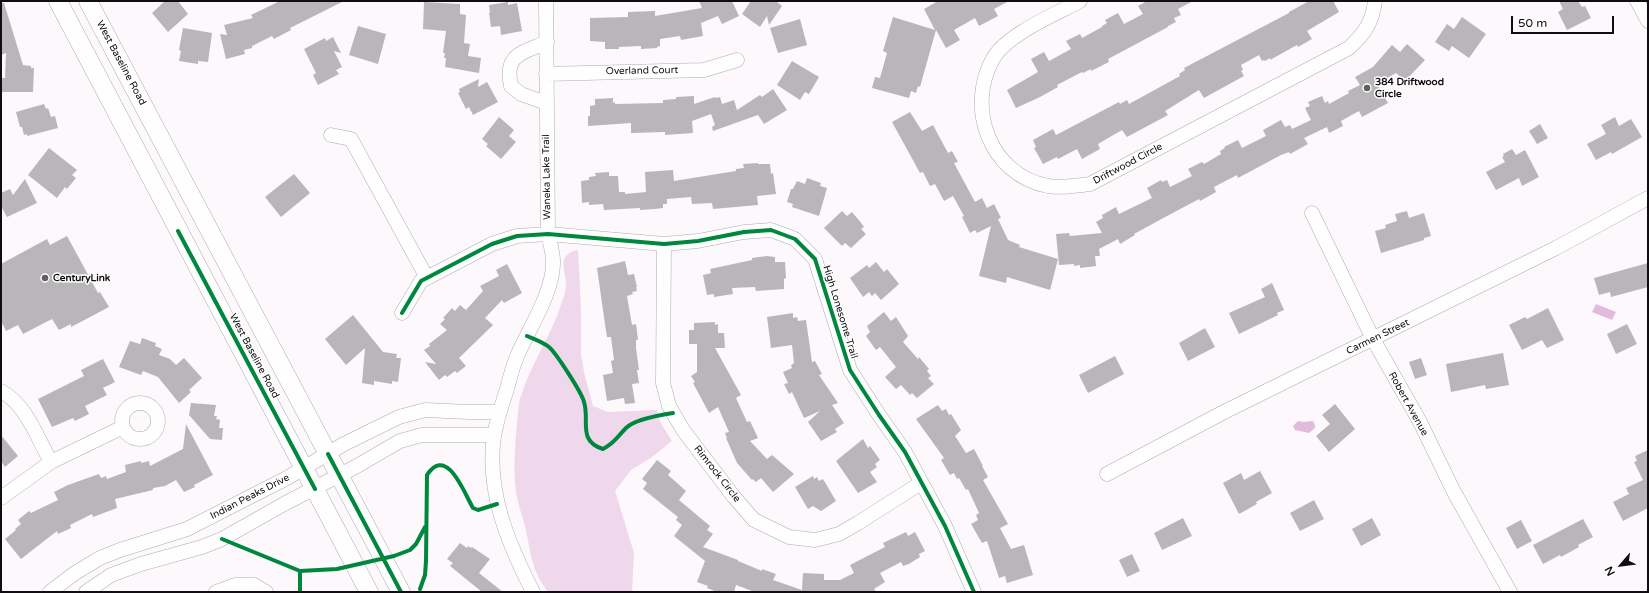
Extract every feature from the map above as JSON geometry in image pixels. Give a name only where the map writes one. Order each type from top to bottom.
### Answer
[{"type":"main road","name":"West Baseline Road","points":[[58,1],[369,592]]},
{"type":"main road","name":"West Baseline Road","points":[[88,1],[401,592]]},
{"type":"street","name":"Waneka Lake Trail","points":[[533,592],[510,543],[497,504],[492,465],[494,435],[499,412],[517,355],[545,296],[553,261],[548,234],[546,1]]},
{"type":"street","name":"Driftwood Circle","points":[[1080,1],[1011,38],[994,57],[984,80],[981,98],[983,123],[989,140],[1004,161],[1023,177],[1047,186],[1065,188],[1090,184],[1349,48],[1364,34],[1373,15],[1375,1]]},
{"type":"street","points":[[1637,1],[1648,21]]},
{"type":"street","points":[[546,103],[521,94],[511,86],[508,73],[512,61],[520,54],[547,42]]},
{"type":"street","name":"Overland Court","points":[[546,74],[704,70],[737,60]]},
{"type":"street","points":[[331,135],[351,139],[427,278],[421,281],[402,313]]},
{"type":"street","name":"Carmen Street","points":[[1107,474],[1224,412],[1556,248],[1648,198]]},
{"type":"street","name":"Robert Avenue","points":[[1312,213],[1373,339],[1420,422],[1454,492],[1510,592]]},
{"type":"street","name":"High Lonesome Trail","points":[[427,278],[492,244],[517,236],[548,234],[664,244],[698,241],[744,232],[772,230],[795,239],[815,259],[850,370],[905,452],[945,526],[974,592]]},
{"type":"street","name":"Rimrock Circle","points":[[664,244],[663,384],[669,406],[683,430],[734,497],[754,520],[789,537],[815,540],[839,534],[921,483]]},
{"type":"street","points":[[1,391],[9,396],[23,411],[50,462]]},
{"type":"street","name":"Indian Peaks Drive","points":[[50,592],[100,558],[120,550],[187,529],[287,478],[328,454],[399,417],[425,410],[499,412]]},
{"type":"street","points":[[1,498],[50,462],[123,427]]},
{"type":"street","points":[[76,573],[87,591],[110,575],[141,564],[202,547],[222,539],[400,441],[422,434],[494,435]]},
{"type":"street","points":[[216,592],[235,585],[254,585],[266,592]]},
{"type":"shaded area","points":[[578,250],[581,308],[581,354],[593,406],[608,412],[657,410],[660,422],[672,441],[652,457],[631,470],[615,491],[634,553],[632,592],[548,592],[535,570],[516,492],[515,458],[520,399],[529,374],[553,326],[564,297],[566,284],[564,266],[565,258],[567,254]]},
{"type":"shaded area","points":[[1596,304],[1616,312],[1612,320],[1592,312]]},
{"type":"shaded area","points":[[1298,421],[1313,421],[1315,428],[1309,433],[1295,430],[1293,426]]},
{"type":"building","points":[[165,1],[178,1],[188,14],[168,32],[152,13]]},
{"type":"building","points":[[280,1],[344,1],[290,28],[291,30],[274,39],[272,36],[252,46],[252,48],[244,50],[245,54],[226,59],[220,34],[227,35],[224,25],[253,18],[251,15]]},
{"type":"building","points":[[699,1],[732,1],[739,16],[722,24],[718,16],[701,23],[703,36],[681,40],[680,36],[660,39],[660,46],[657,48],[641,49],[641,46],[605,49],[605,42],[590,41],[590,18],[628,17],[628,12],[655,11],[655,16],[702,8]]},
{"type":"building","points":[[751,1],[776,1],[782,6],[769,25],[767,16],[760,27],[742,14]]},
{"type":"building","points":[[938,1],[1009,1],[994,9],[998,16],[979,26],[975,18],[954,30],[960,40],[946,48],[936,30],[920,87],[918,86],[916,93],[911,91],[909,98],[872,88],[875,77],[880,78],[887,53],[883,51],[893,17],[935,30],[924,9]]},
{"type":"building","points":[[1147,1],[1193,1],[1178,9],[1181,15],[1174,18],[1176,22],[1168,27],[1108,59],[1109,62],[1091,71],[1091,69],[1083,73],[1082,72],[1057,85],[1058,87],[1040,97],[1016,108],[1007,90],[1038,72],[1031,59],[1044,52],[1049,61],[1071,49],[1066,41],[1080,34],[1082,38],[1102,27],[1107,23],[1105,20],[1118,13],[1124,24],[1143,14],[1138,6]]},
{"type":"building","points":[[1309,1],[1333,1],[1339,12],[1307,31],[1312,39],[1298,47],[1297,45],[1270,60],[1270,58],[1262,61],[1259,55],[1241,65],[1243,70],[1241,71],[1244,76],[1204,98],[1199,90],[1165,111],[1168,115],[1127,137],[1122,130],[1098,144],[1100,149],[1082,159],[1077,149],[1058,159],[1057,157],[1043,164],[1034,148],[1036,147],[1033,140],[1053,129],[1056,135],[1119,102],[1120,104],[1127,100],[1129,104],[1180,76],[1179,74],[1185,70],[1184,68]]},
{"type":"building","points":[[1559,1],[1578,1],[1582,7],[1585,6],[1591,18],[1567,30],[1558,12],[1563,9]]},
{"type":"building","points":[[424,2],[460,4],[460,14],[466,15],[464,43],[470,44],[468,56],[481,58],[479,73],[445,67],[446,58],[444,58],[445,53],[443,53],[446,31],[423,29]]},
{"type":"building","points":[[508,2],[508,5],[517,3],[522,31],[501,35],[500,26],[491,27],[489,5]]},
{"type":"building","points":[[1,3],[4,3],[23,65],[34,68],[33,92],[2,92],[2,78],[5,78],[6,53],[1,55]]},
{"type":"building","points":[[1462,17],[1486,34],[1469,58],[1452,46],[1449,51],[1435,42],[1447,24],[1454,29]]},
{"type":"building","points":[[800,19],[807,45],[778,53],[770,28]]},
{"type":"building","points":[[358,26],[386,34],[378,64],[349,55]]},
{"type":"building","points":[[183,28],[212,33],[208,62],[198,61],[198,64],[179,61],[181,51],[179,50]]},
{"type":"building","points":[[333,37],[341,53],[334,51],[342,67],[336,70],[339,74],[318,85],[313,75],[316,73],[304,49],[325,38],[326,41]]},
{"type":"building","points":[[1407,44],[1425,60],[1405,81],[1396,73],[1377,84],[1388,103],[1362,117],[1359,111],[1341,121],[1343,126],[1329,133],[1327,127],[1304,138],[1308,144],[1290,154],[1289,152],[1281,155],[1238,178],[1237,175],[1214,187],[1216,192],[1167,216],[1134,234],[1135,235],[1120,244],[1118,239],[1099,249],[1100,256],[1095,256],[1096,266],[1080,268],[1080,265],[1074,266],[1074,264],[1059,265],[1056,234],[1069,233],[1070,236],[1102,233],[1096,222],[1103,218],[1102,215],[1116,207],[1119,214],[1152,198],[1147,188],[1161,180],[1162,182],[1167,180],[1170,187],[1192,176],[1188,169],[1202,162],[1204,164],[1221,154],[1220,151],[1225,148],[1224,147],[1238,140],[1242,148],[1266,136],[1263,130],[1281,120],[1285,127],[1290,125],[1292,129],[1311,120],[1305,108],[1310,106],[1308,102],[1322,96],[1325,103],[1328,101],[1329,104],[1349,93],[1348,91],[1360,85],[1355,77],[1373,67],[1392,45],[1400,52]]},
{"type":"building","points":[[792,61],[819,77],[809,94],[805,92],[800,100],[777,85]]},
{"type":"building","points":[[479,79],[478,87],[487,82],[498,102],[473,115],[469,107],[466,109],[458,93],[460,92],[459,89]]},
{"type":"building","points":[[773,89],[787,110],[764,124],[758,115],[713,131],[712,127],[715,125],[711,114],[692,121],[693,133],[665,135],[665,132],[631,133],[631,123],[588,126],[590,106],[595,105],[595,99],[613,98],[613,103],[615,102],[615,104],[663,103],[663,100],[676,99],[676,97],[694,96],[694,104],[715,97],[720,97],[722,104],[734,100],[737,110],[760,95],[762,97]]},
{"type":"building","points":[[44,104],[46,109],[48,108],[51,117],[55,116],[58,128],[27,136],[27,134],[24,135],[16,112]]},
{"type":"building","points":[[910,112],[922,131],[933,125],[948,153],[952,151],[958,162],[954,163],[975,202],[982,198],[987,208],[994,204],[1001,218],[998,219],[1008,240],[1020,245],[1019,247],[1058,259],[1050,290],[1007,277],[1006,283],[979,276],[991,226],[977,233],[975,230],[970,233],[962,217],[964,216],[953,196],[944,201],[935,184],[930,186],[923,172],[920,173],[892,122]]},
{"type":"building","points":[[499,117],[514,130],[509,136],[516,142],[501,159],[486,146],[488,144],[482,139]]},
{"type":"building","points":[[1615,117],[1619,126],[1631,119],[1642,137],[1612,154],[1611,152],[1596,160],[1587,144],[1606,134],[1601,125]]},
{"type":"building","points":[[1540,124],[1548,138],[1537,144],[1529,131]]},
{"type":"building","points":[[49,148],[77,170],[72,175],[76,178],[67,189],[65,187],[57,198],[28,175]]},
{"type":"building","points":[[1512,149],[1516,155],[1525,150],[1539,177],[1522,186],[1519,178],[1496,190],[1486,172],[1505,162],[1502,157],[1504,156],[1503,154]]},
{"type":"building","points":[[743,164],[770,164],[776,194],[757,196],[758,205],[713,209],[712,203],[692,204],[691,197],[667,199],[667,204],[663,204],[663,208],[640,210],[640,208],[604,210],[603,204],[589,205],[589,202],[582,203],[581,181],[589,180],[589,177],[596,176],[595,173],[609,172],[609,176],[618,176],[619,192],[625,192],[625,194],[646,192],[645,172],[673,170],[674,181],[736,171],[736,169],[744,168]]},
{"type":"building","points":[[294,174],[310,193],[281,217],[265,197]]},
{"type":"building","points":[[807,178],[821,183],[820,186],[827,188],[819,216],[792,207],[793,204],[787,202],[791,189],[793,189],[797,181],[805,184]]},
{"type":"building","points":[[25,179],[37,203],[7,217],[1,206],[1,193],[10,189],[13,195]]},
{"type":"building","points":[[842,211],[847,216],[852,212],[864,227],[861,229],[866,234],[851,248],[845,243],[842,246],[824,228]]},
{"type":"building","points":[[1407,211],[1409,218],[1424,213],[1431,236],[1424,238],[1424,240],[1381,253],[1375,231],[1386,228],[1385,225],[1397,221],[1395,214]]},
{"type":"building","name":"CenturyLink","points":[[67,236],[98,293],[100,292],[109,307],[71,327],[71,324],[59,330],[52,319],[23,334],[18,325],[6,331],[1,321],[1,264],[47,239],[50,245]]},
{"type":"building","points":[[767,256],[775,257],[775,262],[785,262],[786,278],[784,279],[784,289],[756,291],[755,287],[732,288],[733,294],[714,297],[714,294],[707,295],[703,275],[711,273],[710,269],[752,260],[752,258]]},
{"type":"building","points":[[625,261],[628,275],[634,274],[637,287],[637,291],[632,292],[633,294],[627,296],[632,325],[636,324],[638,340],[636,340],[636,348],[639,370],[637,370],[639,383],[632,384],[635,403],[625,404],[624,398],[607,401],[603,375],[613,373],[611,361],[614,360],[611,337],[607,337],[597,268]]},
{"type":"building","points":[[876,262],[884,272],[887,269],[899,284],[881,300],[875,293],[872,296],[869,292],[863,297],[850,278],[867,265],[869,268]]},
{"type":"building","points":[[1648,263],[1648,287],[1611,297],[1610,292],[1599,295],[1594,278]]},
{"type":"building","points":[[507,264],[522,293],[504,303],[502,300],[485,318],[493,325],[459,358],[466,366],[457,373],[455,371],[447,377],[445,375],[439,380],[425,362],[436,364],[424,350],[430,346],[429,344],[447,330],[440,324],[452,308],[455,311],[460,305],[466,310],[483,291],[480,286],[499,276],[496,270]]},
{"type":"building","points":[[1272,283],[1284,310],[1277,313],[1278,315],[1239,334],[1229,313],[1265,297],[1261,289]]},
{"type":"building","points":[[1548,308],[1564,340],[1547,348],[1542,340],[1522,350],[1509,325],[1525,317],[1527,319]]},
{"type":"building","points":[[884,312],[891,321],[896,317],[908,336],[903,342],[929,369],[927,371],[931,376],[928,378],[934,384],[917,398],[912,393],[910,395],[901,385],[896,389],[885,377],[896,367],[880,347],[876,350],[866,336],[870,332],[867,326]]},
{"type":"building","points":[[793,313],[793,318],[797,317],[798,321],[806,320],[812,362],[815,361],[822,374],[819,375],[838,403],[832,405],[844,423],[835,429],[837,432],[821,441],[808,422],[820,411],[804,418],[792,392],[789,394],[784,384],[788,383],[783,372],[792,368],[791,365],[794,363],[792,345],[771,348],[767,317]]},
{"type":"building","points":[[353,315],[383,352],[397,354],[396,358],[401,358],[398,382],[392,381],[392,384],[374,381],[374,385],[362,383],[365,348],[346,365],[325,339]]},
{"type":"building","points":[[715,322],[715,325],[718,324],[718,333],[724,333],[725,348],[715,348],[741,395],[736,398],[747,422],[750,421],[758,438],[750,441],[767,459],[772,455],[794,474],[773,492],[761,478],[756,482],[753,479],[752,480],[737,463],[726,438],[725,433],[729,432],[718,407],[709,413],[693,383],[695,382],[691,376],[697,372],[697,344],[689,344],[689,330],[694,330],[694,323]]},
{"type":"building","points":[[1627,324],[1637,344],[1616,354],[1607,334]]},
{"type":"building","points":[[1205,328],[1215,347],[1188,361],[1179,343]]},
{"type":"building","points":[[142,338],[156,343],[155,346],[162,349],[159,355],[170,359],[176,365],[184,358],[202,378],[189,390],[191,392],[179,403],[158,377],[143,371],[141,375],[119,367],[130,341],[140,344]]},
{"type":"building","points":[[1503,353],[1509,385],[1486,389],[1485,385],[1451,392],[1446,364]]},
{"type":"building","points":[[1115,356],[1124,374],[1088,393],[1079,375]]},
{"type":"building","points":[[1421,358],[1427,375],[1415,379],[1409,362]]},
{"type":"building","points":[[103,359],[115,382],[103,388],[107,395],[85,406],[89,414],[75,421],[73,418],[52,427],[38,399],[84,376],[81,370]]},
{"type":"building","points":[[191,403],[216,405],[214,416],[217,416],[216,419],[220,420],[219,428],[223,428],[222,440],[210,439],[189,415]]},
{"type":"building","points":[[1335,404],[1355,429],[1329,452],[1316,436],[1330,424],[1322,415]]},
{"type":"building","points":[[938,405],[942,411],[946,409],[949,415],[951,414],[961,430],[955,436],[966,453],[974,449],[988,477],[983,480],[1008,524],[1000,528],[1011,549],[1024,545],[1033,575],[1007,583],[1005,576],[999,578],[987,541],[982,543],[971,524],[978,520],[976,515],[979,513],[968,489],[966,490],[959,478],[957,479],[954,473],[950,475],[941,460],[944,458],[916,419]]},
{"type":"building","points":[[186,424],[213,475],[194,485],[195,487],[184,492],[176,480],[165,486],[153,488],[153,490],[115,499],[117,508],[93,517],[92,514],[70,525],[71,528],[58,534],[57,531],[21,559],[5,539],[21,524],[18,520],[29,511],[31,513],[58,500],[54,492],[68,485],[99,474],[101,478],[106,476],[107,479],[126,472],[125,465],[141,461],[141,463],[149,461],[150,466],[183,449]]},
{"type":"building","points":[[1,435],[18,456],[5,467],[1,461]]},
{"type":"building","points":[[863,439],[868,448],[870,446],[880,460],[875,464],[877,467],[870,472],[877,482],[858,493],[836,461]]},
{"type":"building","points":[[1648,450],[1648,508],[1623,521],[1613,502],[1629,494],[1626,488],[1643,480],[1634,462],[1637,461],[1635,456]]},
{"type":"building","points":[[657,460],[671,471],[668,475],[686,491],[679,500],[710,526],[707,530],[713,534],[703,547],[762,571],[762,569],[776,574],[773,580],[802,590],[803,573],[824,574],[824,580],[840,580],[854,573],[850,565],[885,547],[883,543],[906,532],[908,536],[915,532],[925,551],[919,554],[920,557],[909,564],[903,566],[901,562],[880,573],[885,582],[874,589],[876,592],[755,592],[736,585],[734,592],[717,592],[707,588],[708,586],[697,582],[705,561],[674,536],[682,525],[676,520],[678,517],[643,489],[647,483],[642,479]]},
{"type":"building","points":[[1260,471],[1272,493],[1256,502],[1257,504],[1239,514],[1223,483],[1241,473],[1244,480]]},
{"type":"building","points":[[813,476],[814,479],[817,477],[819,481],[823,479],[836,501],[821,511],[813,506],[808,509],[795,487]]},
{"type":"building","points":[[1314,500],[1324,519],[1300,531],[1290,513]]},
{"type":"building","points":[[1183,518],[1192,536],[1162,550],[1154,533]]},
{"type":"building","points":[[1372,518],[1381,535],[1361,546],[1352,529]]},
{"type":"building","points":[[1583,519],[1593,537],[1561,557],[1560,555],[1543,564],[1533,545]]},
{"type":"building","points":[[1521,520],[1532,541],[1517,549],[1506,528]]},
{"type":"building","points":[[460,543],[467,548],[468,546],[471,548],[472,547],[490,559],[479,573],[503,592],[482,592],[450,566],[453,563],[447,559]]},
{"type":"building","points":[[1132,554],[1140,571],[1127,577],[1119,560]]},
{"type":"cycle path","points":[[402,313],[421,281],[492,244],[517,236],[548,234],[664,244],[698,241],[744,232],[771,230],[795,239],[815,259],[850,370],[905,452],[945,526],[974,592]]},
{"type":"cycle path","points":[[178,231],[315,489]]},
{"type":"cycle path","points":[[527,336],[549,347],[574,382],[584,402],[587,435],[590,441],[595,445],[603,449],[613,442],[626,428],[635,422],[673,413]]},
{"type":"cycle path","points":[[328,454],[401,592]]},
{"type":"cycle path","points":[[420,589],[425,575],[426,561],[427,475],[434,467],[442,465],[448,468],[460,484],[473,508],[478,510],[497,504]]},
{"type":"cycle path","points":[[300,571],[337,569],[394,556],[410,550],[416,544],[425,527]]},
{"type":"cycle path","points":[[222,539],[300,571],[300,592]]},
{"type":"place","name":"384 Driftwood Circle","points":[[1367,88]]},
{"type":"place","name":"CenturyLink","points":[[45,278]]}]
